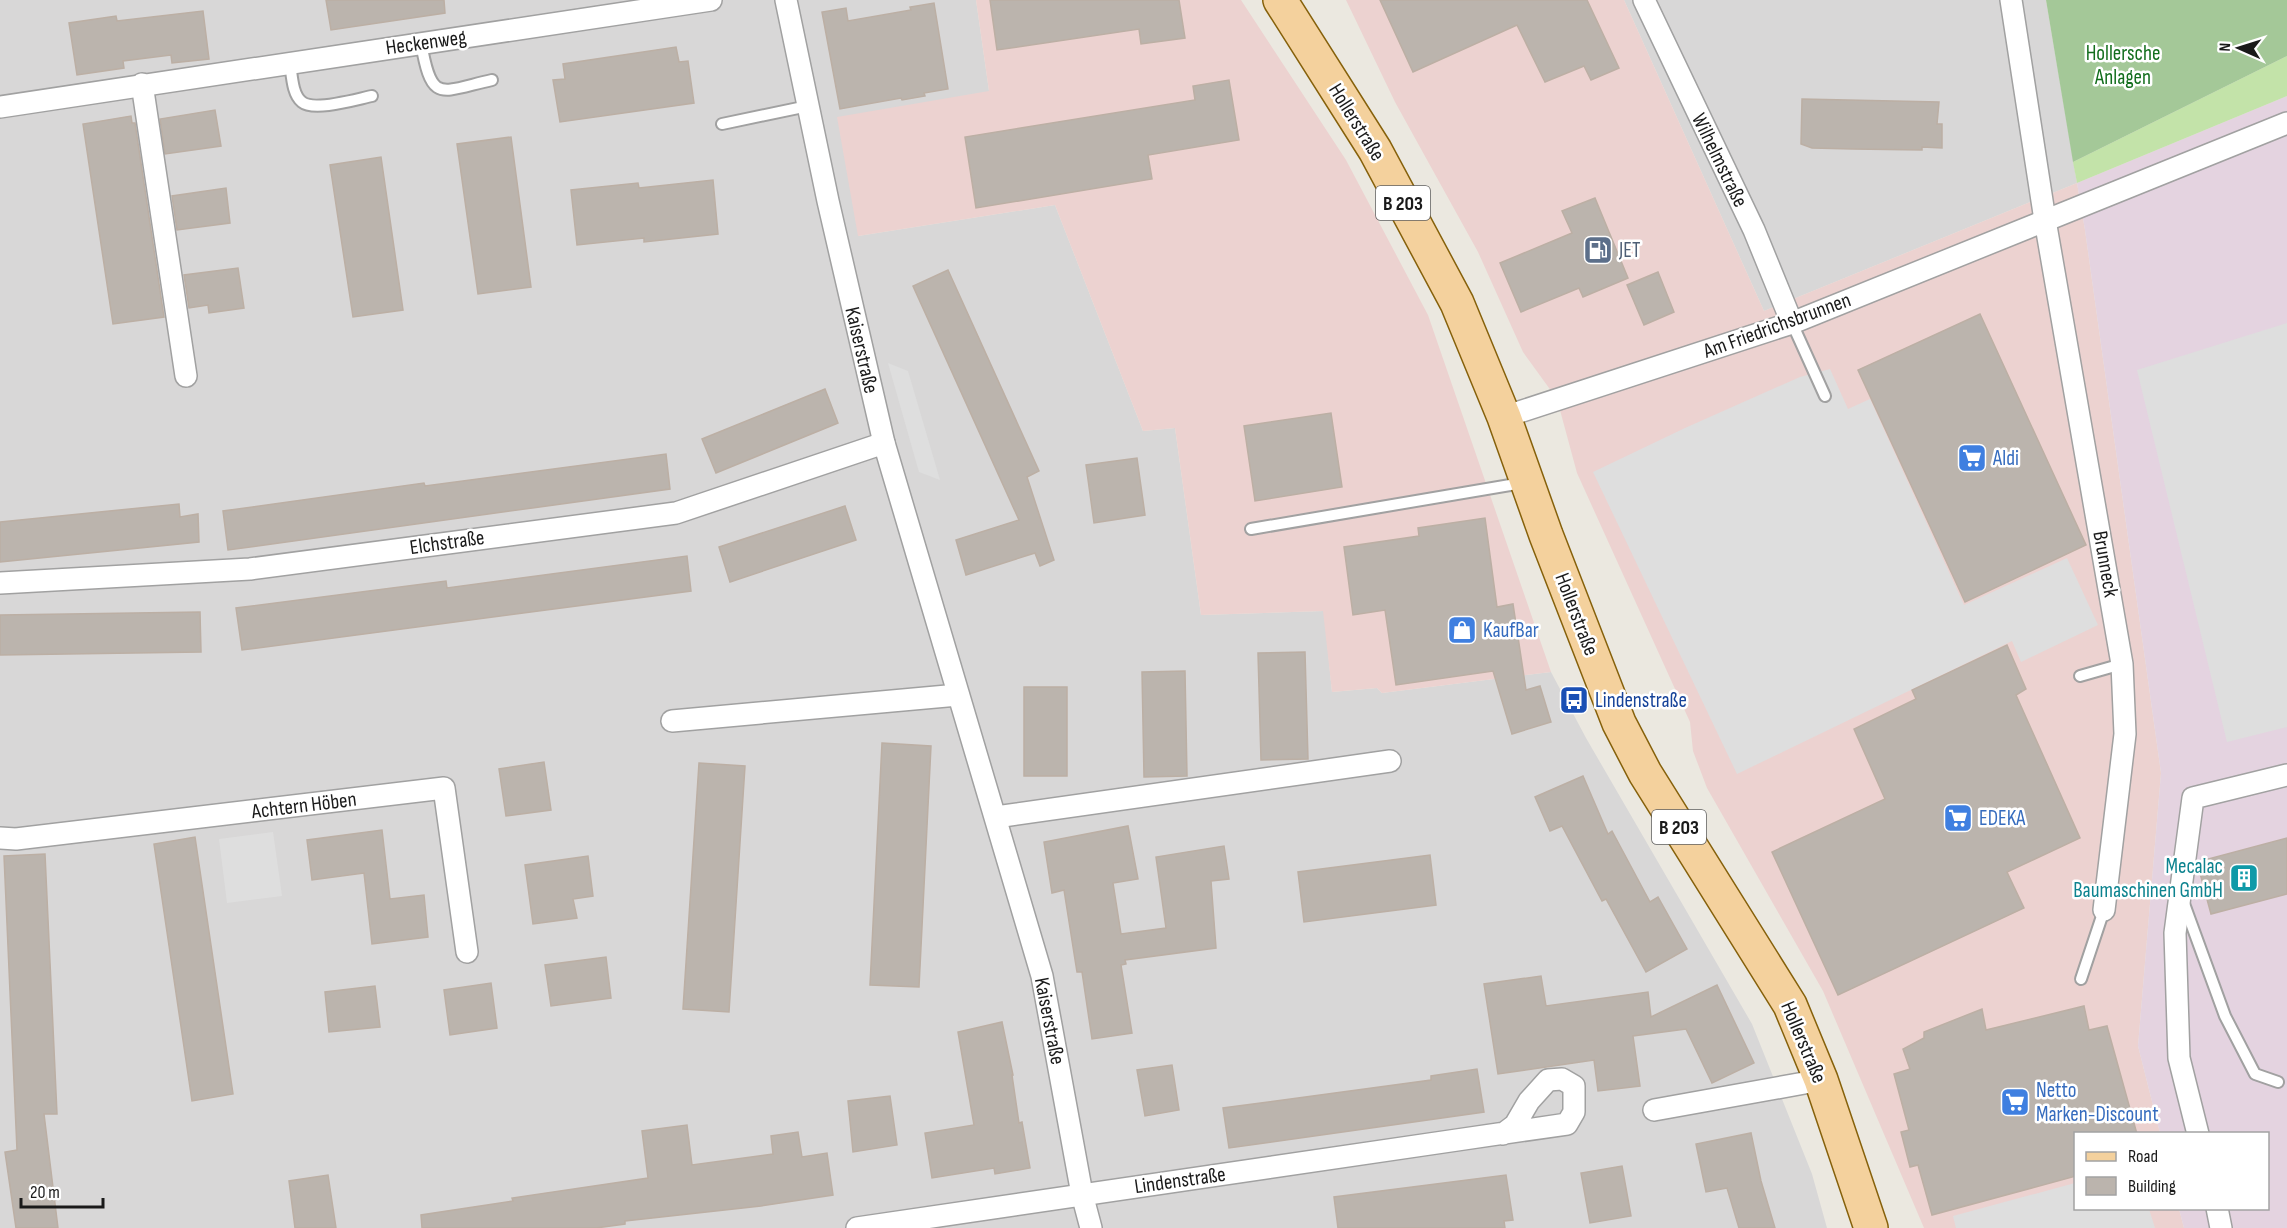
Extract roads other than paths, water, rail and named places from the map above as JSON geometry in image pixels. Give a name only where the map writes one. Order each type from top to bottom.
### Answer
[{"type":"main road","name":"Hollerstraße","points":[[1280,0],[1376,150],[1457,303],[1504,417],[1545,535],[1619,723],[1645,773],[1790,1005],[1821,1080],[1871,1228]]},
{"type":"street","name":"Heckenweg","points":[[0,107],[711,0]]},
{"type":"street","name":"Kaiserstraße","points":[[786,0],[828,201],[884,443],[1042,976],[1082,1194],[1091,1228]]},
{"type":"street","name":"Wilhelmstraße","points":[[1644,0],[1754,230],[1792,323]]},
{"type":"street","points":[[2011,0],[2045,220]]},
{"type":"street","points":[[142,84],[186,376]]},
{"type":"street","name":"Am Friedrichsbrunnen","points":[[1504,417],[1792,323],[2287,123]]},
{"type":"street","name":"Brunneck","points":[[2045,220],[2122,664],[2125,734],[2103,910]]},
{"type":"street","name":"Elchstraße","points":[[0,583],[250,569],[676,513],[884,443]]},
{"type":"street","points":[[672,721],[958,695]]},
{"type":"street","points":[[996,818],[1390,761]]},
{"type":"street","points":[[2198,1132],[2180,1058],[2175,933],[2193,798],[2287,775]]},
{"type":"street","name":"Achtern Höben","points":[[0,838],[16,839],[444,788],[467,952]]},
{"type":"street","points":[[1654,1110],[1821,1080]]},
{"type":"street","name":"Lindenstraße","points":[[857,1228],[1503,1134]]},
{"type":"street","points":[[2217,1210],[2221,1228]]},
{"type":"lane","points":[[421,43],[426,73],[431,84],[438,90],[447,91],[492,80]]},
{"type":"lane","points":[[290,63],[295,92],[301,102],[309,106],[372,96]]},
{"type":"lane","points":[[722,124],[808,106]]},
{"type":"lane","points":[[1792,323],[1824,396]]},
{"type":"lane","points":[[1251,529],[1527,482]]},
{"type":"lane","points":[[2080,676],[2122,664]]},
{"type":"lane","points":[[2181,895],[2225,1016],[2255,1074],[2278,1083]]},
{"type":"lane","points":[[2081,979],[2103,910]]},
{"type":"place","name":"JET","points":[[1598,250]]},
{"type":"place","name":"Aldi","points":[[1972,458]]},
{"type":"place","name":"KaufBar","points":[[1462,630]]},
{"type":"place","name":"Lindenstraße","points":[[1574,700]]},
{"type":"place","name":"EDEKA","points":[[1958,818]]},
{"type":"place","name":"Mecalac Baumaschinen GmbH","points":[[2244,878]]},
{"type":"place","name":"Netto Marken-Discount","points":[[2015,1102]]},
{"type":"park label","name":"Hollersche Anlagen","points":[[2123,65]]}]
